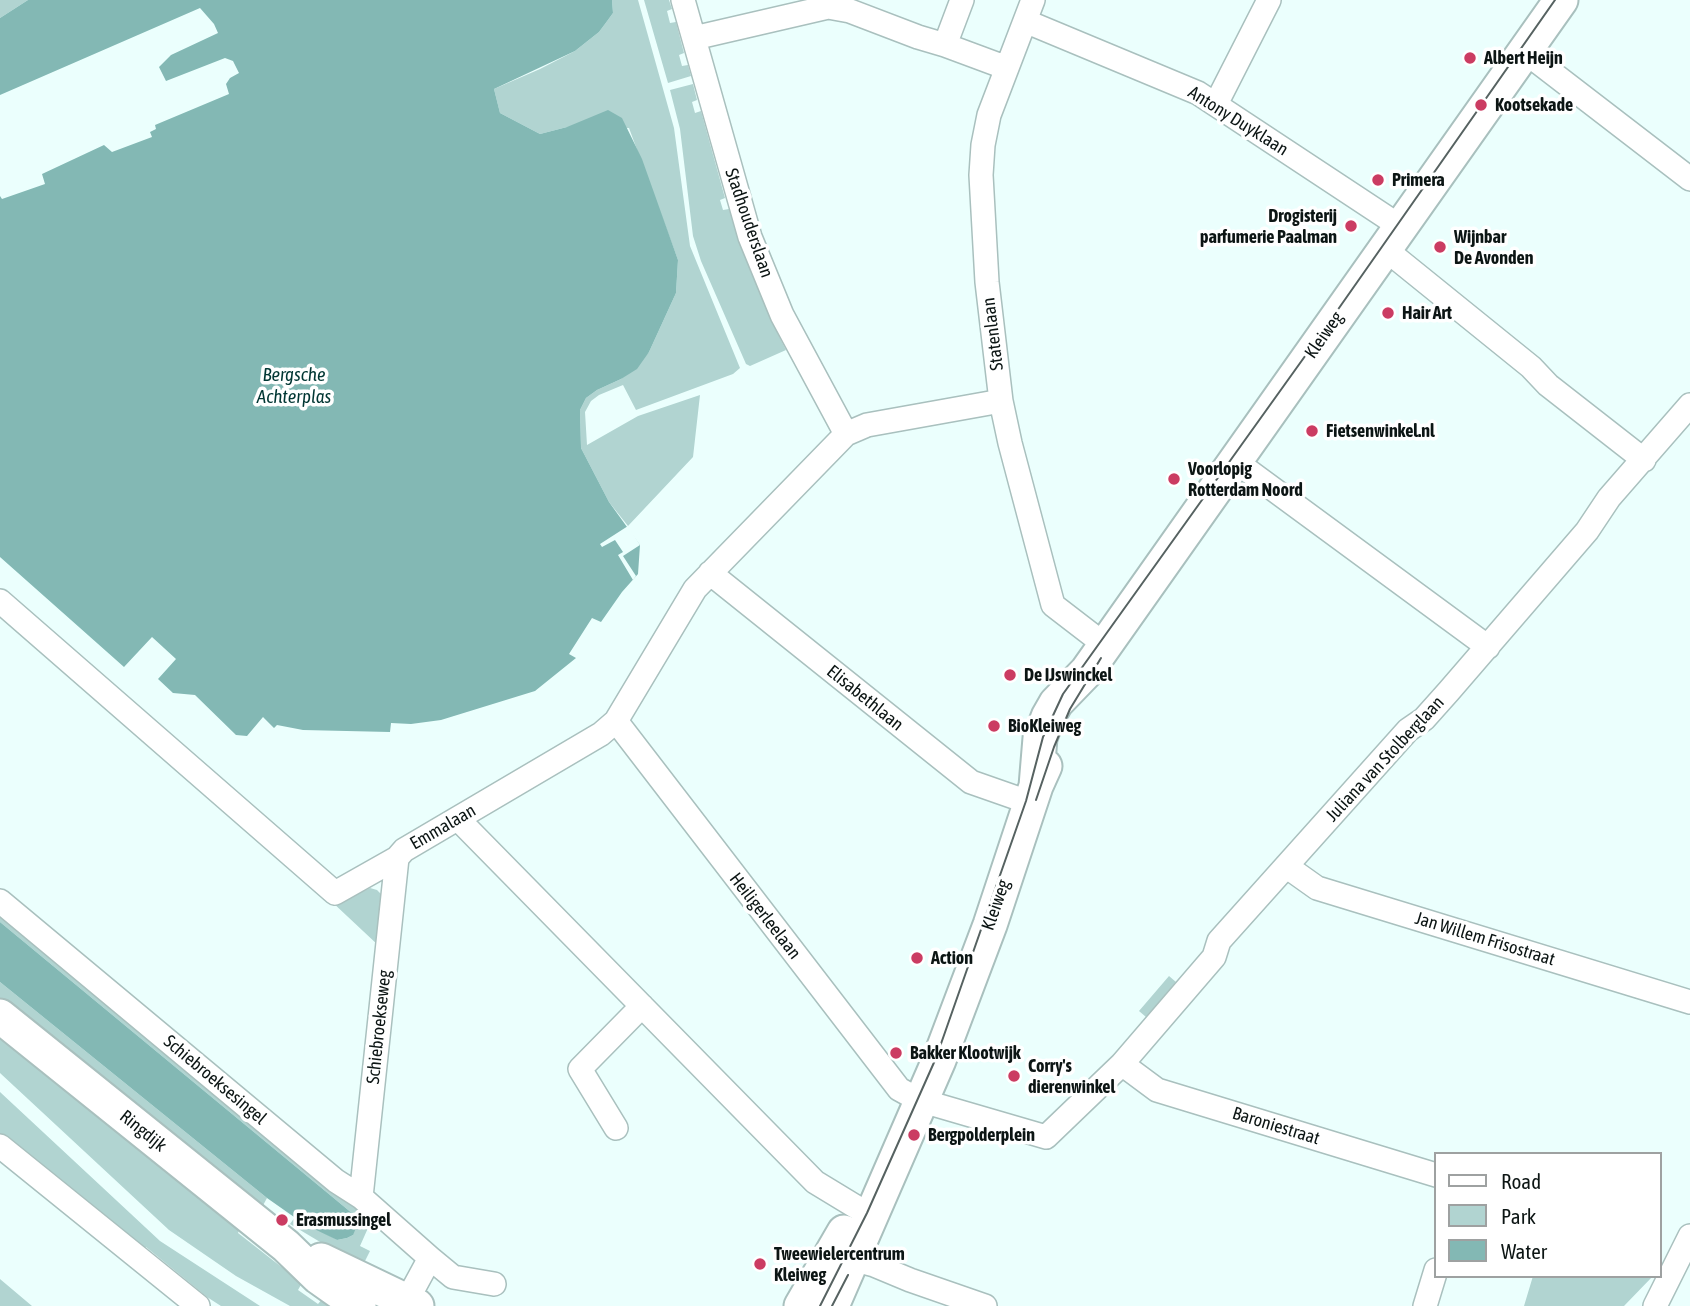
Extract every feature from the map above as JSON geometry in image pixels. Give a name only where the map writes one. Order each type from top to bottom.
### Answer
[{"type":"street","name":"Stadhouderslaan","points":[[683,0],[750,237],[782,315],[846,434]]},
{"type":"street","points":[[945,45],[962,0]]},
{"type":"street","points":[[1216,104],[1269,0]]},
{"type":"street","name":"Kleiweg","points":[[801,1306],[841,1256],[865,1211],[893,1143],[922,1101],[990,925],[1033,794],[1096,658],[1561,0]]},
{"type":"street","points":[[694,38],[828,7],[850,11],[1007,68]]},
{"type":"street","name":"Antony Duyklaan","points":[[1029,10],[1216,104],[1393,238],[1548,385],[1644,460]]},
{"type":"street","name":"Statenlaan","points":[[1029,10],[989,115],[983,145],[981,175],[987,282],[1001,401],[1052,605],[1096,658]]},
{"type":"street","points":[[1525,52],[1690,179]]},
{"type":"street","points":[[846,434],[867,425],[1001,401]]},
{"type":"street","name":"Juliana van Stolberglaan","points":[[922,1101],[1046,1137],[1122,1064],[1214,957],[1219,941],[1408,730],[1424,719],[1488,647],[1587,531],[1609,498],[1690,405]]},
{"type":"street","name":"Emmalaan","points":[[0,601],[335,893],[397,858],[404,849],[601,734],[615,721],[695,589],[846,434]]},
{"type":"street","points":[[1235,461],[1488,647]]},
{"type":"street","name":"Elisabethlaan","points":[[710,573],[971,782],[1033,794]]},
{"type":"street","name":"Heiligerleelaan","points":[[615,721],[899,1089],[922,1101]]},
{"type":"street","points":[[458,819],[815,1182],[865,1211]]},
{"type":"street","name":"Schiebroekseweg","points":[[361,1197],[397,858]]},
{"type":"street","name":"Jan Willem Frisostraat","points":[[1286,866],[1317,888],[1690,1002]]},
{"type":"street","name":"Schiebroeksesingel","points":[[0,901],[336,1181],[361,1197],[453,1277],[494,1284]]},
{"type":"street","points":[[616,1128],[580,1069],[642,1006]]},
{"type":"street","name":"Ringdijk","points":[[0,1016],[286,1246],[318,1277],[359,1306]]},
{"type":"street","name":"Baroniestraat","points":[[1122,1064],[1157,1090],[1434,1174]]},
{"type":"street","points":[[0,1146],[198,1306]]},
{"type":"street","points":[[1655,1306],[1690,1236]]},
{"type":"street","name":"Ringdijk","points":[[286,1246],[337,1267],[409,1304]]},
{"type":"street","points":[[841,1256],[874,1265],[985,1306]]},
{"type":"street","name":"Kleiweg","points":[[832,1306],[841,1256]]},
{"type":"street","points":[[409,1304],[430,1258]]},
{"type":"street","points":[[1425,1306],[1434,1277]]},
{"type":"green space","points":[[0,0],[28,0],[0,18]]},
{"type":"green space","points":[[612,0],[638,0],[674,128],[690,246],[740,368],[733,374],[636,410],[623,385],[591,401],[585,412],[587,445],[638,416],[700,395],[693,457],[628,526],[609,502],[581,448],[580,410],[586,398],[621,379],[649,352],[676,293],[678,260],[629,128],[567,127],[540,134],[500,113],[494,89],[575,51],[599,32],[613,13]]},
{"type":"green space","points":[[644,0],[669,0],[672,9],[667,11],[670,23],[676,22],[684,53],[679,55],[682,66],[688,65],[691,76],[668,83]]},
{"type":"green space","points":[[693,84],[697,100],[692,102],[695,113],[701,111],[725,198],[720,200],[723,210],[729,209],[771,320],[786,350],[750,366],[746,364],[701,261],[693,236],[680,129],[670,90]]},
{"type":"green space","points":[[370,888],[382,895],[379,946],[331,901],[342,901]]},
{"type":"green space","points":[[0,909],[372,1219],[360,1246],[370,1251],[362,1267],[290,1224],[295,1217],[337,1240],[353,1235],[353,1214],[0,922]]},
{"type":"green space","points":[[1169,976],[1176,982],[1146,1017],[1139,1011]]},
{"type":"green space","points":[[0,982],[267,1198],[260,1211],[0,1001]]},
{"type":"green space","points":[[0,1032],[240,1228],[238,1233],[302,1283],[298,1290],[318,1304],[323,1298],[334,1306],[290,1306],[236,1276],[169,1230],[0,1073]]},
{"type":"green space","points":[[0,1092],[160,1241],[260,1306],[221,1306],[207,1297],[146,1247],[140,1253],[0,1138]]},
{"type":"green space","points":[[1532,1278],[1651,1278],[1624,1306],[1524,1306]]},
{"type":"green space","points":[[0,1279],[32,1306],[0,1306]]},
{"type":"water","name":"Bergsche Achterplas","points":[[28,0],[612,0],[613,13],[599,32],[575,51],[494,89],[500,113],[540,134],[567,127],[608,110],[622,118],[642,159],[678,260],[676,293],[649,352],[637,369],[586,398],[580,410],[581,448],[609,502],[640,545],[638,574],[601,622],[592,618],[569,654],[576,658],[535,691],[441,720],[411,724],[391,723],[390,732],[303,730],[277,725],[274,728],[263,717],[247,736],[236,735],[195,695],[173,693],[158,679],[176,659],[152,637],[124,667],[0,557],[0,196],[2,199],[45,184],[42,174],[104,145],[112,152],[152,137],[150,132],[156,129],[155,125],[229,94],[226,84],[239,73],[233,61],[225,58],[166,81],[159,67],[171,55],[218,33],[200,8],[0,95],[0,18]]},
{"type":"water","points":[[0,922],[353,1214],[356,1228],[353,1235],[337,1240],[304,1224],[267,1198],[0,982]]},
{"type":"pier","points":[[628,526],[640,545],[623,556],[636,576],[633,580],[618,555],[623,552],[615,540],[602,547],[600,544]]},
{"type":"tram line","points":[[820,1306],[867,1213],[936,1058],[1026,801],[1043,737],[1063,694],[1318,338],[1555,0]]},
{"type":"tram line","points":[[1036,800],[1070,709],[1101,658]]},
{"type":"tram line","points":[[832,1306],[848,1275]]},
{"type":"place","name":"Albert Heijn","points":[[1470,58]]},
{"type":"place","name":"Kootsekade","points":[[1481,105]]},
{"type":"place","name":"Primera","points":[[1378,180]]},
{"type":"place","name":"Drogisterij parfumerie Paalman","points":[[1351,226]]},
{"type":"place","name":"Wijnbar De Avonden","points":[[1440,247]]},
{"type":"place","name":"Hair Art","points":[[1388,313]]},
{"type":"place","name":"Fietsenwinkel.nl","points":[[1312,431]]},
{"type":"place","name":"Voorlopig Rotterdam Noord","points":[[1174,479]]},
{"type":"place","name":"De IJswinckel","points":[[1010,675]]},
{"type":"place","name":"BioKleiweg","points":[[994,726]]},
{"type":"place","name":"Action","points":[[917,958]]},
{"type":"place","name":"Bakker Klootwijk","points":[[896,1053]]},
{"type":"place","name":"Corry's dierenwinkel","points":[[1014,1076]]},
{"type":"place","name":"Bergpolderplein","points":[[914,1135]]},
{"type":"place","name":"Erasmussingel","points":[[282,1220]]},
{"type":"place","name":"Tweewielercentrum Kleiweg","points":[[760,1264]]}]
